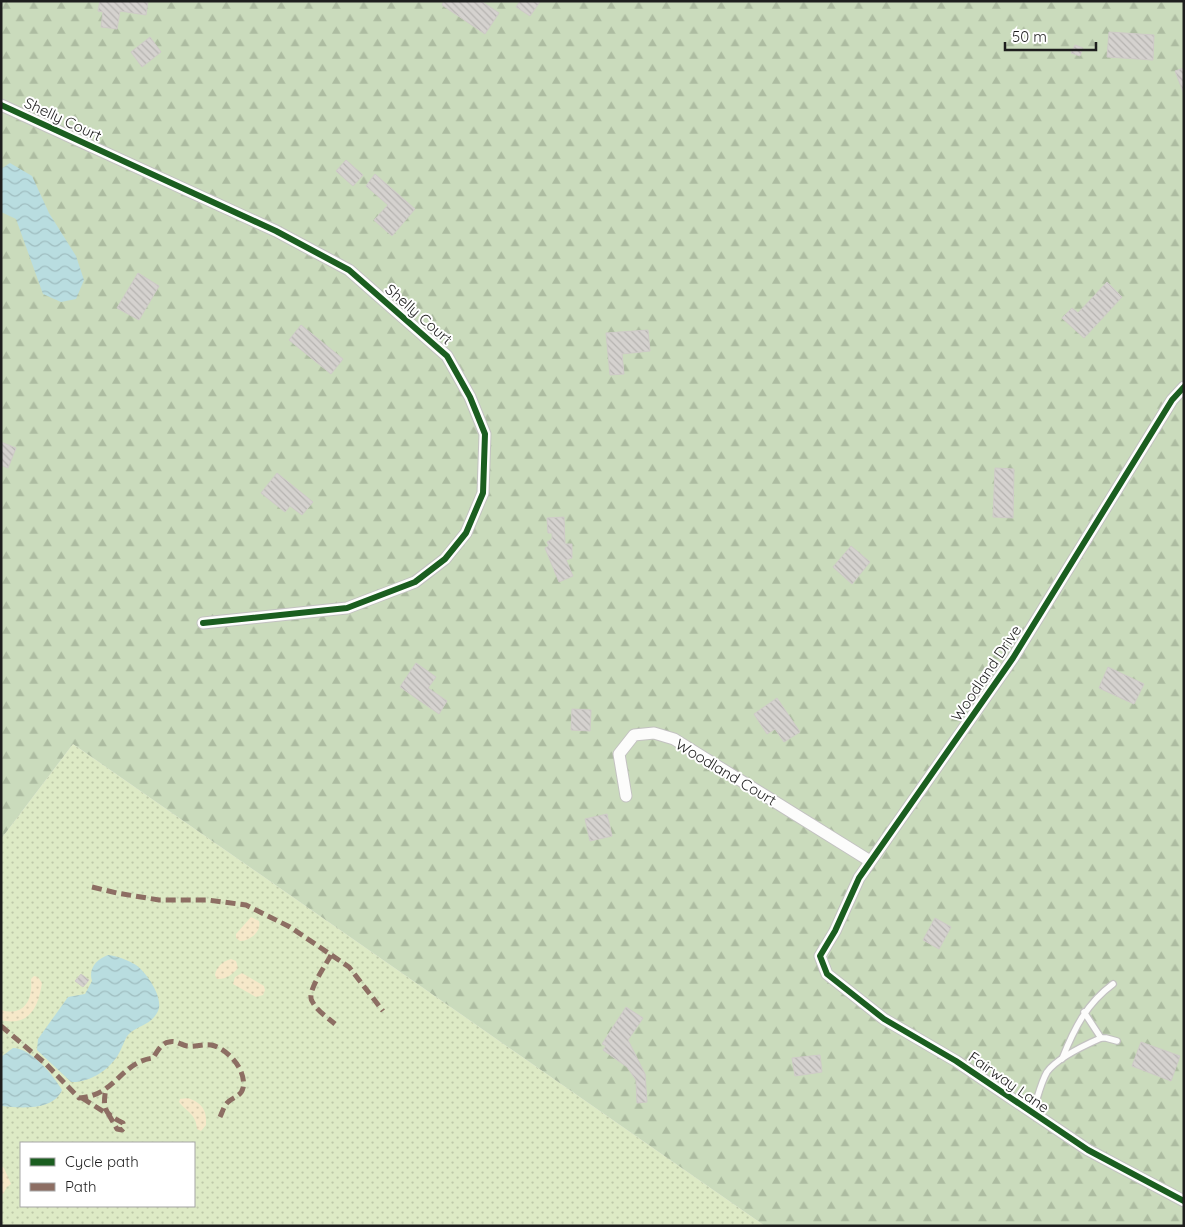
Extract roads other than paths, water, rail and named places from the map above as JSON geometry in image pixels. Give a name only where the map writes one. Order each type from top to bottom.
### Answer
[{"type":"street","name":"Shelly Court","points":[[1,105],[276,231],[349,270],[447,356],[470,397],[485,434],[483,493],[466,533],[445,559],[415,582],[347,608],[203,623]]},
{"type":"street","name":"Woodland Drive","points":[[827,974],[820,956],[835,931],[859,878],[1013,658],[1172,400],[1184,387]]},
{"type":"street","name":"Woodland Court","points":[[626,796],[619,754],[634,735],[654,733],[674,739],[870,861]]},
{"type":"street","name":"Fairway Lane","points":[[827,974],[884,1019],[956,1061],[1088,1150],[1184,1201]]},
{"type":"lane","points":[[1062,1059],[1084,1012],[1102,992],[1113,984]]},
{"type":"lane","points":[[1084,1012],[1101,1038]]},
{"type":"lane","points":[[1032,1114],[1046,1075],[1052,1067],[1062,1059],[1101,1038],[1117,1041]]},
{"type":"water","points":[[10,163],[32,176],[49,213],[76,256],[84,280],[76,299],[61,302],[43,294],[16,219],[1,212],[1,169]]},
{"type":"water","points":[[108,955],[130,961],[145,974],[157,993],[159,999],[158,1011],[152,1020],[128,1035],[118,1055],[109,1066],[91,1078],[71,1082],[37,1050],[38,1039],[68,997],[85,994],[92,981],[92,968],[100,959]]},
{"type":"water","points":[[13,1048],[27,1052],[41,1063],[62,1090],[58,1097],[51,1102],[36,1107],[1,1106],[1,1057]]}]
